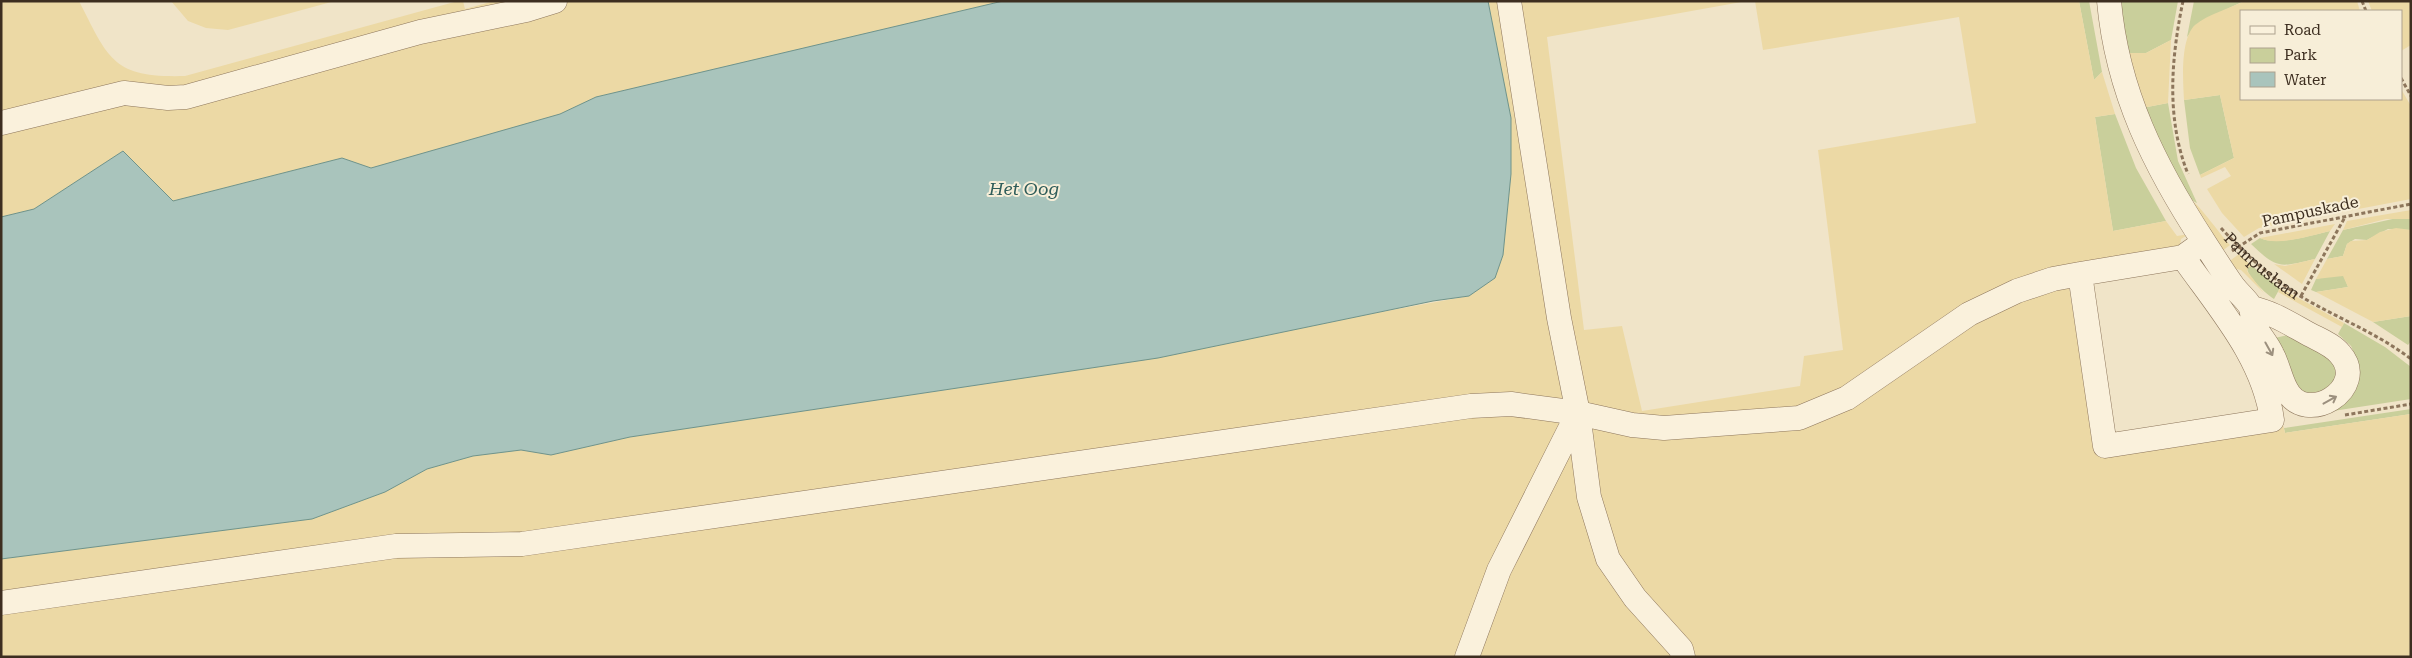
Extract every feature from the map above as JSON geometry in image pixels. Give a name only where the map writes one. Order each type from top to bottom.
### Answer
[{"type":"street","points":[[1,123],[124,93],[168,98],[186,97],[420,32],[526,10],[555,1]]},
{"type":"street","points":[[1509,1],[1559,318],[1578,413],[1589,497],[1608,559],[1635,598],[1681,649],[1683,657]]},
{"type":"street","name":"Pampuslaan","points":[[2109,1],[2120,64],[2138,121],[2160,171],[2212,234],[2217,262],[2251,308]]},
{"type":"street","points":[[1,603],[396,546],[522,544],[1471,406],[1511,404],[1578,413],[1632,425],[1664,428],[1799,418],[1847,398],[1969,314],[2016,291],[2053,279],[2183,257],[2212,234]]},
{"type":"street","points":[[2080,274],[2106,446],[2272,420],[2265,386],[2252,358],[2183,257]]},
{"type":"street","points":[[1467,657],[1499,570],[1578,413]]},
{"type":"path","points":[[2183,1],[2175,47],[2173,97],[2180,150],[2192,182]]},
{"type":"path","points":[[2402,80],[2411,96]]},
{"type":"path","name":"Pampuskade","points":[[2217,262],[2260,233],[2411,204]]},
{"type":"path","points":[[2302,296],[2345,216]]},
{"type":"path","name":"Pampuslaan","points":[[2212,234],[2238,247],[2268,273],[2302,296],[2360,327],[2411,359]]},
{"type":"green space","points":[[2079,1],[2089,1],[2102,72],[2094,80]]},
{"type":"green space","points":[[2118,1],[2178,1],[2171,40],[2146,53],[2127,53]]},
{"type":"green space","points":[[2194,1],[2244,1],[2200,22],[2187,37]]},
{"type":"green space","points":[[2220,95],[2234,158],[2200,175],[2190,148],[2184,100]]},
{"type":"green space","points":[[2168,103],[2178,161],[2197,203],[2183,188],[2175,175],[2142,108]]},
{"type":"green space","points":[[2115,114],[2136,168],[2166,221],[2113,231],[2095,117]]},
{"type":"green space","points":[[2397,218],[2411,219],[2411,230],[2388,229],[2367,240],[2355,239],[2347,244],[2343,256],[2327,259],[2343,230]]},
{"type":"green space","points":[[2330,231],[2315,259],[2294,264],[2286,265],[2274,262],[2251,244],[2260,238],[2275,241],[2285,240]]},
{"type":"green space","points":[[2252,266],[2280,288],[2274,299],[2262,290],[2250,276],[2247,268]]},
{"type":"green space","points":[[2344,276],[2348,287],[2316,292],[2311,290],[2316,279]]},
{"type":"green space","points":[[2411,316],[2411,341],[2408,345],[2373,322]]},
{"type":"green space","points":[[2344,323],[2385,347],[2411,367],[2411,399],[2333,411],[2357,360],[2351,346],[2338,334]]},
{"type":"green space","points":[[2292,334],[2328,354],[2338,372],[2328,392],[2300,393],[2270,339]]},
{"type":"green space","points":[[2411,409],[2411,414],[2285,433],[2284,428]]},
{"type":"sand","points":[[1,1],[79,1],[98,38],[116,61],[128,69],[142,73],[161,76],[185,76],[458,1],[463,1],[465,9],[494,1],[1003,1],[596,97],[560,114],[371,168],[342,158],[173,201],[123,151],[34,209],[1,217]]},
{"type":"sand","points":[[171,1],[335,1],[228,30],[206,28],[188,21]]},
{"type":"sand","points":[[1488,1],[1747,1],[1547,37],[1584,330],[1622,326],[1642,411],[1800,386],[1804,356],[1843,350],[1818,150],[1976,123],[1959,17],[1763,50],[1755,1],[2079,1],[2094,80],[2102,72],[2115,114],[2095,117],[2113,231],[2166,221],[2177,236],[2189,234],[2181,239],[2180,246],[2066,267],[2095,453],[2283,425],[2285,433],[2411,414],[2411,657],[1,657],[1,559],[312,519],[385,492],[427,469],[473,456],[521,450],[551,455],[630,437],[986,384],[1469,296],[1495,278],[1503,255],[1511,174],[1511,118]]},
{"type":"sand","points":[[2244,1],[2357,1],[2360,10],[2240,10],[2240,100],[2402,100],[2402,91],[2411,106],[2411,199],[2259,228],[2244,237],[2222,213],[2207,189],[2231,176],[2225,167],[2201,178],[2200,175],[2234,158],[2220,95],[2184,100],[2184,61],[2187,40],[2190,31],[2195,25],[2212,15]]},
{"type":"sand","points":[[2368,1],[2411,1],[2411,45],[2402,50],[2402,10],[2372,10]]},
{"type":"sand","points":[[2171,40],[2168,103],[2142,108],[2127,53],[2146,53]]},
{"type":"sand","points":[[2192,201],[2230,245],[2221,252]]},
{"type":"sand","points":[[2411,210],[2411,219],[2386,219],[2343,230],[2347,221]]},
{"type":"sand","points":[[2335,224],[2330,231],[2285,241],[2260,238]]},
{"type":"sand","points":[[2396,228],[2411,230],[2411,316],[2373,322],[2316,292],[2348,287],[2343,276],[2316,279],[2327,259],[2343,256],[2347,244],[2351,241],[2367,240],[2380,232]]},
{"type":"sand","points":[[2239,254],[2252,266],[2247,271],[2264,293],[2241,270],[2231,268],[2227,263]]},
{"type":"sand","points":[[2315,259],[2302,284],[2274,264],[2285,266]]},
{"type":"sand","points":[[2280,288],[2344,323],[2342,327],[2278,292]]},
{"type":"water","name":"Het Oog","points":[[1003,1],[1488,1],[1511,118],[1511,174],[1503,255],[1495,278],[1469,296],[1433,301],[1158,358],[630,437],[551,455],[521,450],[473,456],[427,469],[385,492],[312,519],[1,559],[1,217],[34,209],[123,151],[173,201],[342,158],[371,168],[560,114],[596,97]]}]
